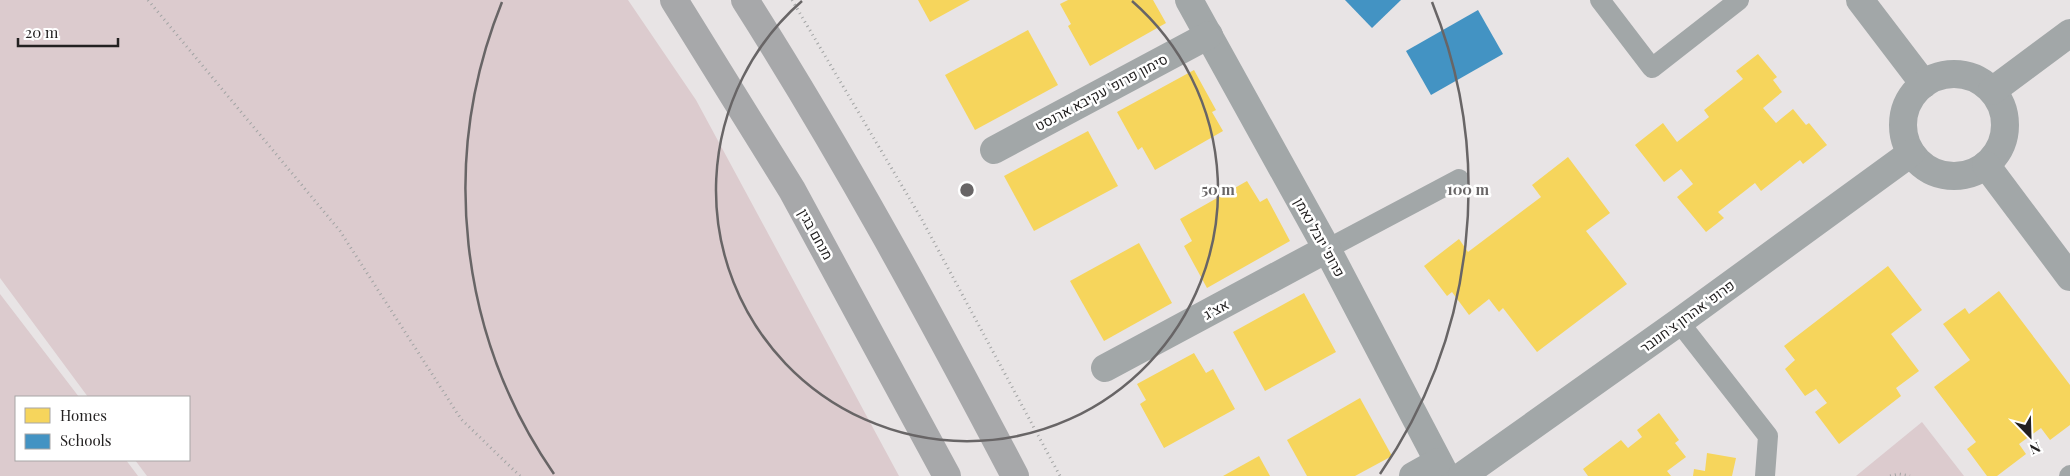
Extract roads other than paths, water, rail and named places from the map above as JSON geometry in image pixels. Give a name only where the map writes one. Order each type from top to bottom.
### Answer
[{"type":"main road","name":"מנחם בגין","points":[[674,0],[792,190],[947,476]]},
{"type":"main road","points":[[745,0],[797,82],[848,169],[1015,476]]},
{"type":"street","name":"פרופ' יובל נאמן","points":[[1189,0],[1327,249],[1442,469]]},
{"type":"street","points":[[1860,0],[1924,84]]},
{"type":"street","points":[[1992,91],[2070,32]]},
{"type":"street","name":"סימון פרופ' עקיבא ארנסט","points":[[994,150],[1208,35]]},
{"type":"street","points":[[1958,74],[1980,81],[1992,91],[2002,106],[2006,129],[1998,151],[1986,165],[1966,175],[1950,176],[1928,170],[1911,152],[1903,129],[1904,114],[1915,93],[1924,84],[1942,76],[1958,74]]},
{"type":"street","name":"פרופ' אהרון צ'חנובר","points":[[1462,476],[1679,322],[1911,152]]},
{"type":"street","points":[[1986,165],[2070,277]]},
{"type":"street","name":"אצ\"ג","points":[[1105,368],[1327,249]]},
{"type":"street","points":[[1413,476],[1442,469]]},
{"type":"lane","points":[[1600,0],[1652,68],[1739,0]]},
{"type":"lane","points":[[1327,249],[1459,179]]},
{"type":"lane","points":[[1679,322],[1768,436],[1765,476]]}]
